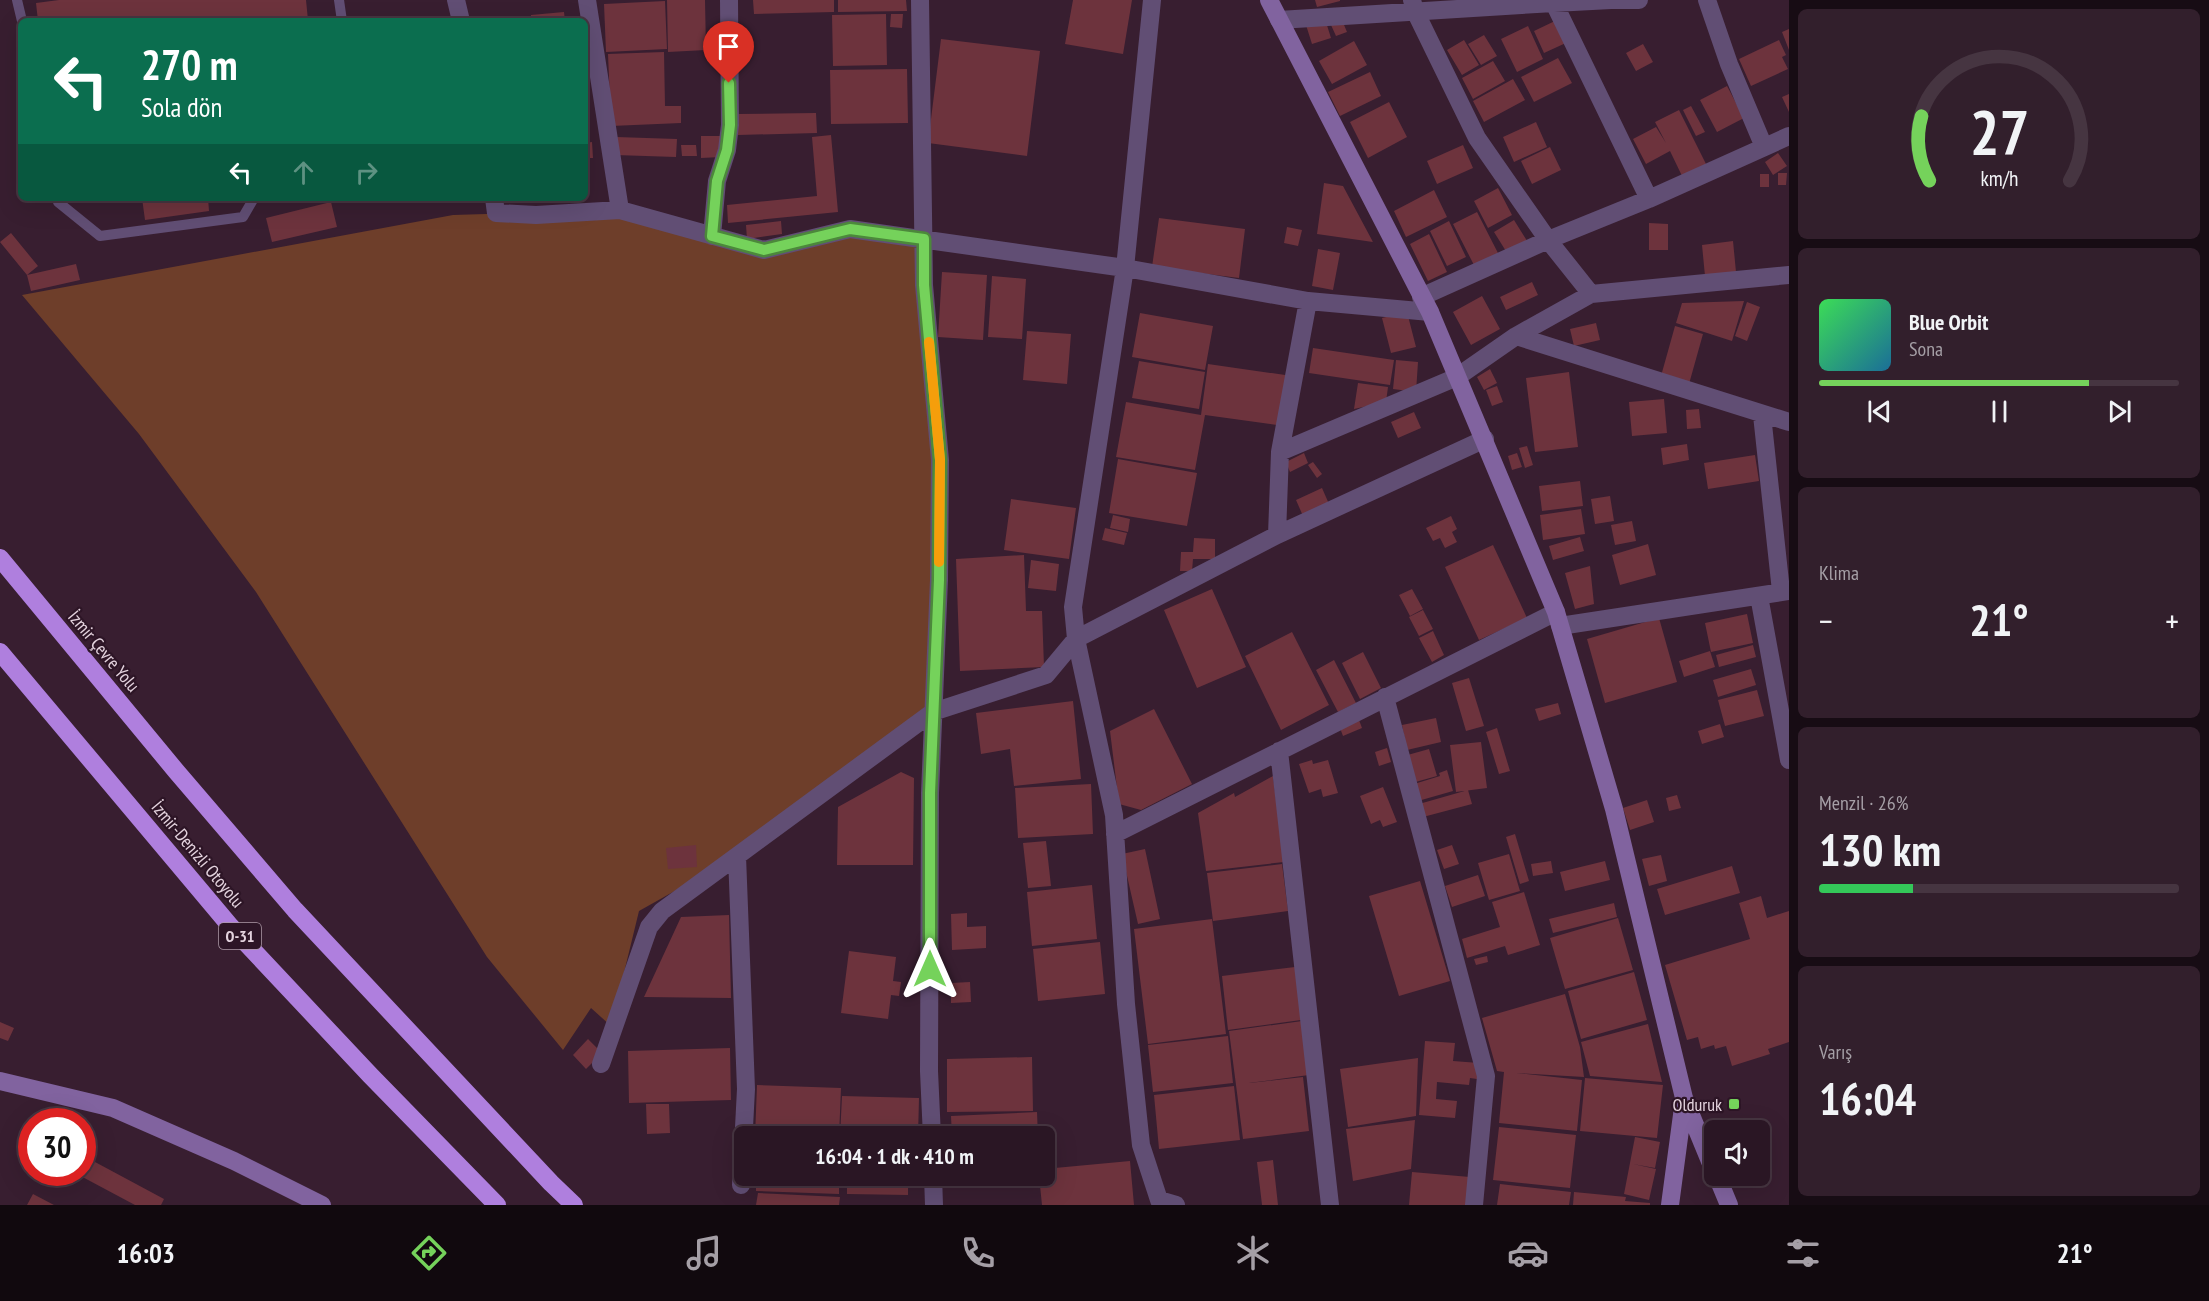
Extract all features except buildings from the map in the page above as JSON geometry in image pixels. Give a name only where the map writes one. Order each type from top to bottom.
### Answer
[{"type":"highway","name":"İzmir Çevre Yolu","points":[[0,558],[176,771]]},
{"type":"highway","name":"İzmir-Denizli Otoyolu","points":[[0,652],[231,927],[370,1075],[497,1205]]},
{"type":"highway","name":"İzmir-Denizli Otoyolu","points":[[176,771],[295,910],[543,1175],[574,1205]]},
{"type":"street","points":[[456,0],[460,18]]},
{"type":"street","points":[[587,0],[620,210]]},
{"type":"street","points":[[712,236],[717,181],[727,150],[730,125],[729,0]]},
{"type":"street","points":[[920,0],[924,285],[940,460],[939,580],[930,793],[929,1071],[932,1126]]},
{"type":"street","points":[[1152,0],[1125,268],[1073,607],[1076,639],[1114,815],[1126,1004],[1141,1145],[1165,1203]]},
{"type":"street","points":[[1269,0],[1426,305],[1485,439],[1558,619],[1614,809],[1684,1098],[1704,1147]]},
{"type":"street","points":[[1279,20],[1413,5],[1639,0]]},
{"type":"street","points":[[1707,0],[1729,64],[1764,147]]},
{"type":"street","points":[[1554,3],[1648,199]]},
{"type":"street","points":[[1413,5],[1477,138],[1548,240],[1592,294]]},
{"type":"street","points":[[494,201],[496,213],[536,215],[620,210],[764,250],[850,229],[1125,268],[1308,301],[1426,305],[1548,240],[1648,199],[1789,136]]},
{"type":"street","points":[[1280,452],[1457,376],[1516,336],[1592,294],[1789,275]]},
{"type":"street","points":[[1277,535],[1280,452],[1308,301]]},
{"type":"street","points":[[1516,336],[1789,422]]},
{"type":"street","points":[[1115,834],[1385,696],[1558,619],[1785,591],[1762,415]]},
{"type":"street","points":[[601,1064],[649,927],[662,911],[933,712],[1046,675],[1076,639],[1277,535],[1485,439]]},
{"type":"street","points":[[1759,596],[1789,760]]},
{"type":"street","points":[[1385,696],[1486,1076],[1474,1205]]},
{"type":"street","points":[[1279,751],[1330,1205]]},
{"type":"street","points":[[737,856],[746,1089],[744,1126]]},
{"type":"street","points":[[0,1081],[113,1108],[234,1161],[322,1205]]},
{"type":"street","points":[[1670,1205],[1684,1098]]},
{"type":"street","points":[[933,1186],[934,1205]]},
{"type":"street","points":[[1721,1186],[1729,1205]]},
{"type":"lane","points":[[18,0],[21,18]]},
{"type":"lane","points":[[339,0],[342,18]]},
{"type":"lane","points":[[58,201],[100,236],[243,217],[252,201]]},
{"type":"shaded area","points":[[620,210],[764,250],[850,229],[924,239],[940,460],[933,712],[737,856],[639,911],[611,1026],[591,1008],[563,1050],[487,957],[256,592],[139,434],[22,295],[453,215]]},
{"type":"slow traffic","points":[[929,342],[940,460],[939,562]]},
{"type":"place","name":"Olduruk","points":[[1734,1104]]},
{"type":"route","points":[[729,83],[730,125],[727,150],[717,181],[712,236],[764,250],[850,229],[924,239],[924,285],[940,460],[939,580],[930,793],[930,969]]}]
